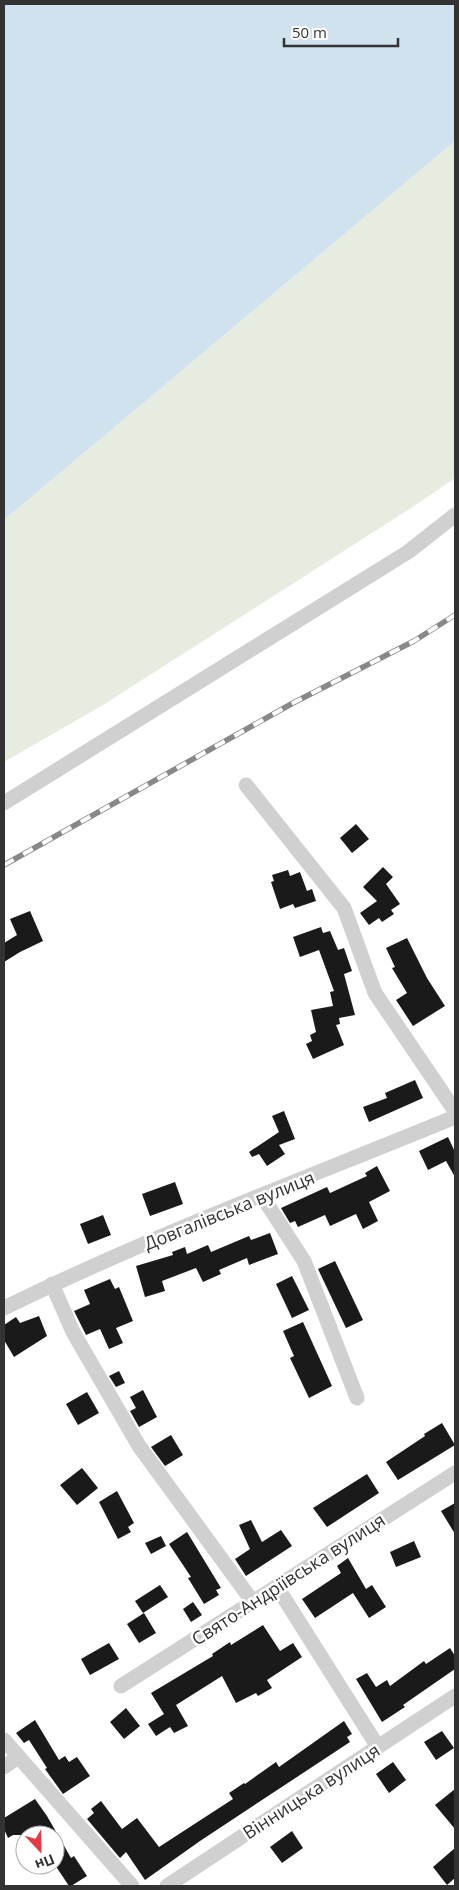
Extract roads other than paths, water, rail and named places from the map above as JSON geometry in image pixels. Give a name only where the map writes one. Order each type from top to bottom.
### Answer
[{"type":"street","points":[[4,803],[408,552],[455,515]]},
{"type":"street","points":[[246,785],[344,908],[375,993],[455,1111]]},
{"type":"street","name":"Довгалівська вулиця","points":[[4,1308],[52,1284],[455,1117]]},
{"type":"street","points":[[262,1196],[304,1261],[356,1398]]},
{"type":"street","points":[[52,1284],[72,1332],[139,1446],[253,1602]]},
{"type":"street","name":"Свято-Андріївська вулиця","points":[[121,1686],[455,1473]]},
{"type":"street","points":[[277,1586],[378,1747]]},
{"type":"street","name":"Вінницька вулиця","points":[[167,1886],[455,1696]]},
{"type":"street","points":[[4,1740],[132,1886]]},
{"type":"street","points":[[4,1767],[18,1757]]},
{"type":"water","points":[[4,4],[455,4],[455,141],[4,520]]},
{"type":"railway","points":[[4,865],[293,703],[414,641],[455,615]]}]
